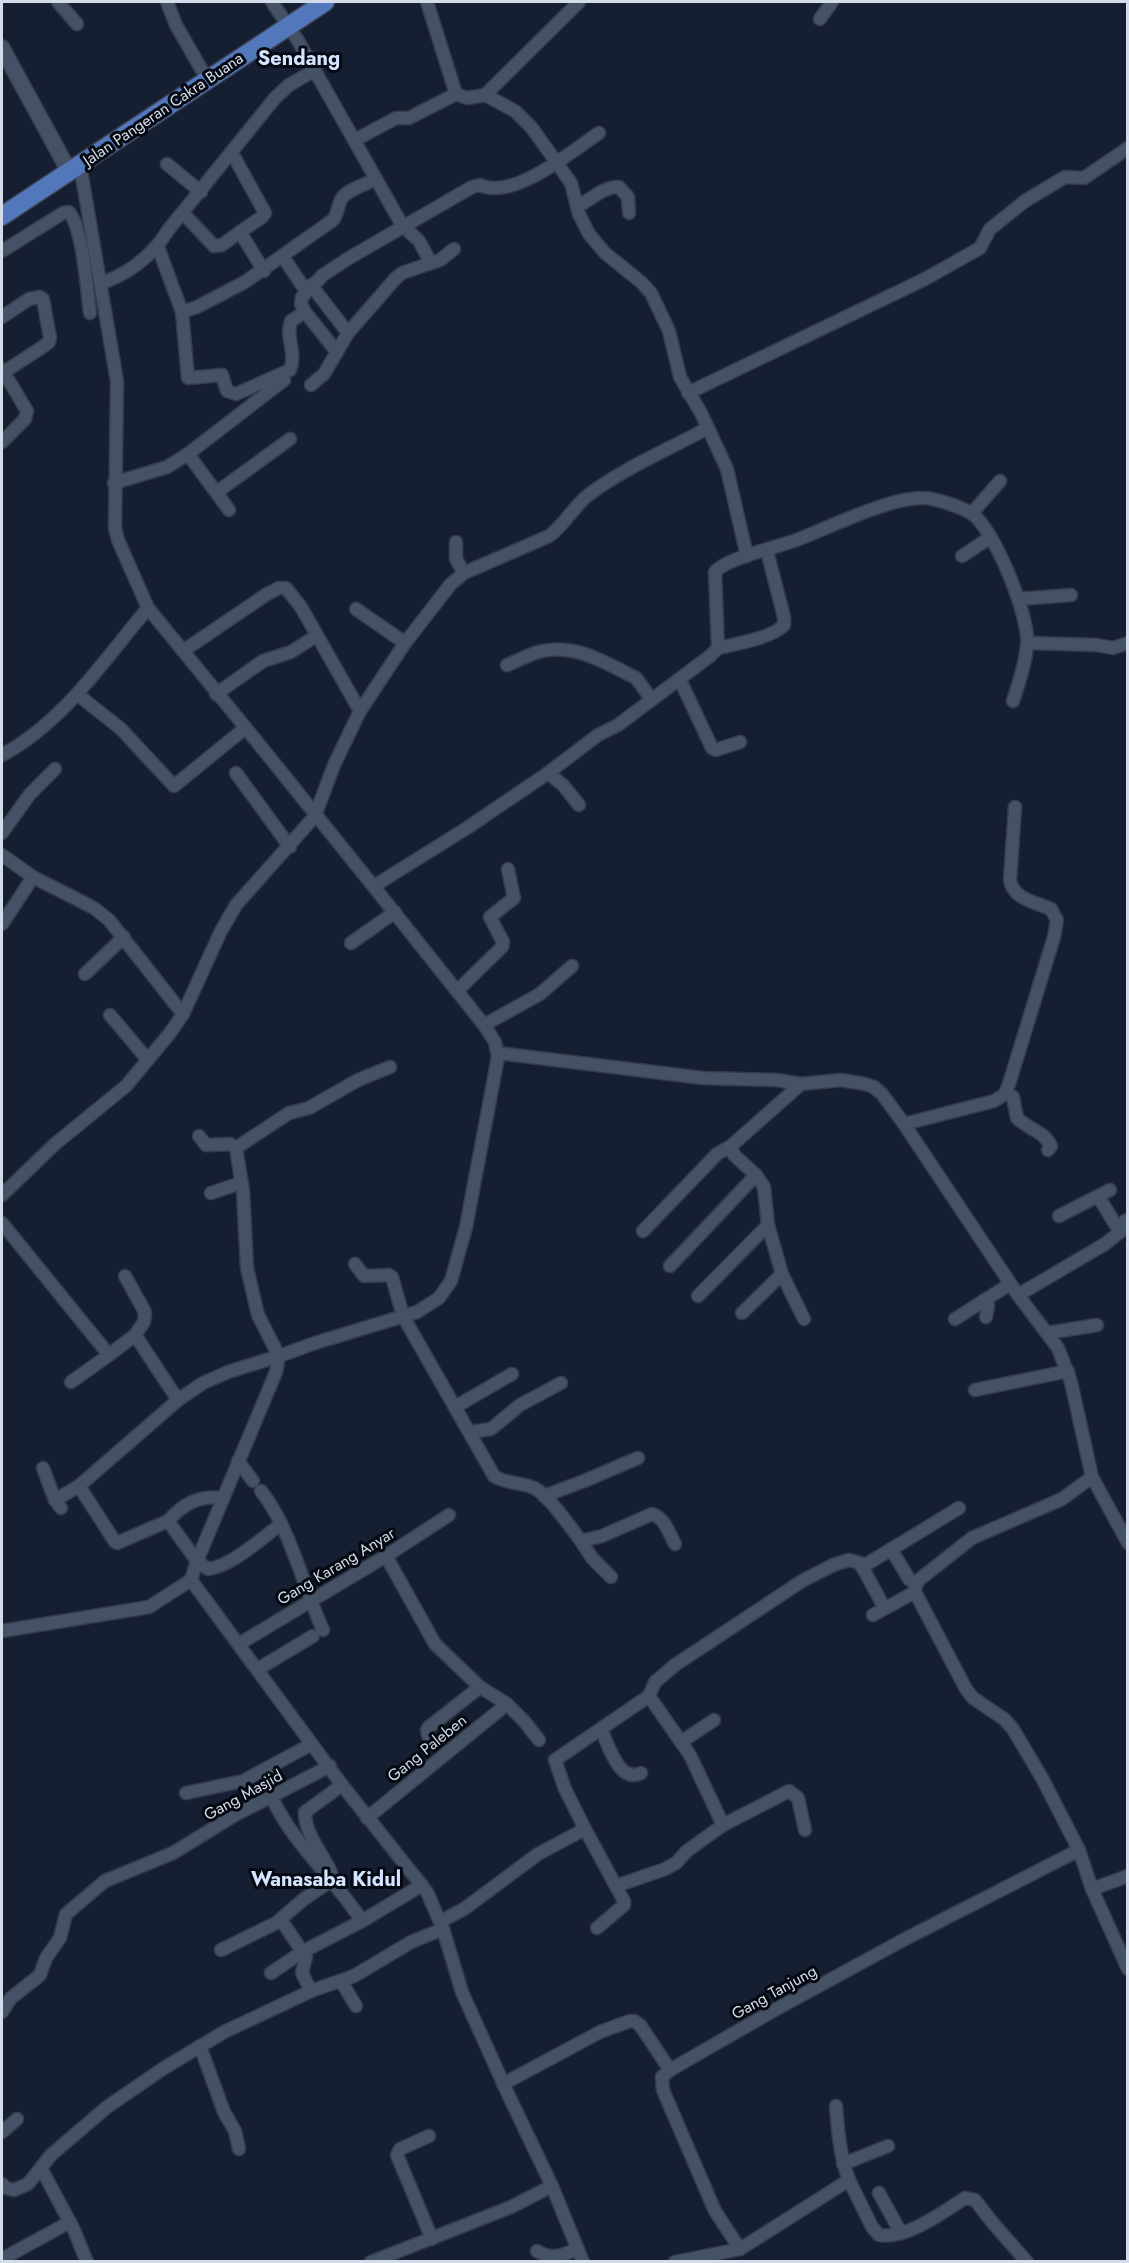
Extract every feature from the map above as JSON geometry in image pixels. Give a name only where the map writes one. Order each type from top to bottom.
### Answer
[{"type":"main road","name":"Jalan Pangeran Cakra Buana","points":[[2,216],[325,2]]},
{"type":"street","points":[[58,2],[77,24]]},
{"type":"street","points":[[167,2],[176,25],[207,79]]},
{"type":"street","points":[[272,2],[315,70],[402,225],[419,242],[431,263]]},
{"type":"street","points":[[427,2],[456,94]]},
{"type":"street","points":[[355,140],[396,118],[409,118],[456,94],[467,98],[485,94],[579,2]]},
{"type":"street","points":[[820,19],[832,2]]},
{"type":"street","points":[[2,48],[74,168],[102,283],[117,381],[114,516],[118,540],[148,608],[457,990],[484,1025],[495,1042],[498,1053],[466,1227],[451,1281],[446,1290],[432,1303],[417,1312],[315,1343],[211,1379],[178,1400],[58,1504],[43,1468]]},
{"type":"street","points":[[102,283],[125,273],[163,239],[275,98],[289,85],[315,70]]},
{"type":"street","points":[[485,94],[515,111],[526,121],[557,161],[574,189],[577,207],[585,227],[605,253],[651,293],[669,331],[676,366],[727,469],[747,556]]},
{"type":"street","points":[[337,352],[305,312],[301,299],[308,288],[349,258],[402,225],[476,186],[489,188],[517,184],[599,133]]},
{"type":"street","points":[[688,393],[926,279],[980,249],[990,229],[1025,201],[1065,177],[1084,178],[1128,148]]},
{"type":"street","points":[[183,213],[214,246],[222,245],[262,217],[265,213],[232,153]]},
{"type":"street","points":[[167,164],[201,192]]},
{"type":"street","points":[[182,312],[197,307],[264,271],[333,220],[337,215],[340,201],[346,195],[376,179]]},
{"type":"street","points":[[577,207],[613,186],[619,187],[627,197],[629,213]]},
{"type":"street","points":[[2,251],[63,213],[69,212],[74,222],[80,248],[90,313]]},
{"type":"street","points":[[240,232],[264,271]]},
{"type":"street","points":[[163,239],[182,312],[188,378],[222,375],[227,391],[236,394],[290,370],[293,358],[289,327],[291,321],[305,312]]},
{"type":"street","points":[[80,248],[94,245]]},
{"type":"street","points":[[311,386],[324,374],[348,333],[402,273],[440,260],[454,249]]},
{"type":"street","points":[[283,256],[348,333]]},
{"type":"street","points":[[2,317],[29,299],[40,297],[43,299],[50,338],[44,346],[2,373],[27,411],[25,419],[2,442]]},
{"type":"street","points":[[114,483],[167,467],[188,454],[284,380]]},
{"type":"street","points":[[2,1195],[55,1144],[126,1086],[183,1014],[221,931],[236,905],[290,847],[315,816],[334,765],[360,711],[405,644],[450,585],[464,573],[542,540],[558,529],[578,505],[603,485],[708,428]]},
{"type":"street","points":[[217,492],[290,439]]},
{"type":"street","points":[[188,454],[230,510]]},
{"type":"street","points":[[972,513],[1000,481]]},
{"type":"street","points":[[718,648],[716,572],[727,562],[767,551],[879,507],[903,500],[928,498],[972,513],[991,537],[1004,563],[1018,599],[1027,630],[1028,643],[1013,701]]},
{"type":"street","points":[[962,556],[991,537]]},
{"type":"street","points":[[456,542],[456,559],[464,573]]},
{"type":"street","points":[[374,886],[467,828],[548,773],[598,735],[680,680],[718,648],[779,630],[784,625],[784,617],[767,551]]},
{"type":"street","points":[[183,651],[251,604],[282,587],[288,590],[296,601],[360,711]]},
{"type":"street","points":[[1018,599],[1071,595]]},
{"type":"street","points":[[2,755],[33,735],[77,694],[148,608]]},
{"type":"street","points":[[356,609],[405,644]]},
{"type":"street","points":[[216,694],[263,661],[286,654],[316,636]]},
{"type":"street","points":[[1028,643],[1097,645],[1113,648],[1128,643]]},
{"type":"street","points":[[507,665],[538,652],[565,648],[576,650],[636,678],[652,700]]},
{"type":"street","points":[[680,680],[712,748],[716,750],[741,742]]},
{"type":"street","points":[[77,694],[121,729],[174,786],[244,729]]},
{"type":"street","points":[[2,833],[30,794],[55,769]]},
{"type":"street","points":[[236,773],[290,847]]},
{"type":"street","points":[[548,773],[563,785],[579,805]]},
{"type":"street","points":[[904,1124],[994,1101],[1005,1094],[1054,937],[1057,920],[1051,909],[1016,895],[1011,889],[1015,807]]},
{"type":"street","points":[[2,855],[33,877],[94,908],[109,920],[183,1014]]},
{"type":"street","points":[[457,990],[502,947],[503,942],[490,917],[514,898],[508,870]]},
{"type":"street","points":[[2,924],[33,877]]},
{"type":"street","points":[[351,943],[395,912]]},
{"type":"street","points":[[86,974],[124,937]]},
{"type":"street","points":[[484,1025],[540,994],[572,966]]},
{"type":"street","points":[[110,1014],[148,1060]]},
{"type":"street","points":[[498,1053],[703,1078],[796,1082],[841,1080],[866,1084],[882,1094],[1010,1284],[1058,1348],[1068,1371],[1092,1477],[1128,1543]]},
{"type":"street","points":[[236,1148],[289,1113],[309,1108],[358,1080],[390,1067]]},
{"type":"street","points":[[643,1231],[717,1154],[731,1146],[796,1082]]},
{"type":"street","points":[[1005,1094],[1014,1099],[1017,1118],[1041,1132],[1049,1141],[1051,1146],[1048,1150]]},
{"type":"street","points":[[2,1631],[149,1607],[191,1580],[276,1372],[279,1356],[258,1315],[247,1268],[236,1148],[230,1144],[206,1145],[199,1136]]},
{"type":"street","points":[[731,1146],[734,1155],[756,1175],[764,1187],[768,1225],[782,1274],[804,1319]]},
{"type":"street","points":[[670,1266],[756,1175]]},
{"type":"street","points":[[211,1193],[241,1183]]},
{"type":"street","points":[[1059,1216],[1104,1193],[1120,1232]]},
{"type":"street","points":[[1018,1295],[1105,1244],[1120,1232],[1125,1221],[1128,1220]]},
{"type":"street","points":[[2,1223],[109,1354]]},
{"type":"street","points":[[698,1296],[768,1225]]},
{"type":"street","points":[[355,1264],[364,1275],[392,1277],[402,1316],[494,1476],[536,1488],[581,1541],[592,1558],[611,1576]]},
{"type":"street","points":[[742,1313],[782,1274]]},
{"type":"street","points":[[71,1382],[135,1335],[144,1322],[145,1312],[125,1275]]},
{"type":"street","points":[[955,1319],[1010,1284]]},
{"type":"street","points":[[984,1300],[988,1306],[986,1317]]},
{"type":"street","points":[[1047,1333],[1097,1324]]},
{"type":"street","points":[[135,1335],[178,1400]]},
{"type":"street","points":[[975,1390],[1068,1371]]},
{"type":"street","points":[[455,1407],[512,1374]]},
{"type":"street","points":[[470,1432],[491,1429],[532,1397],[561,1383]]},
{"type":"street","points":[[544,1496],[638,1458]]},
{"type":"street","points":[[238,1461],[273,1505],[313,1599],[318,1633],[258,1669]]},
{"type":"street","points":[[873,1615],[915,1588],[920,1579],[972,1538],[1062,1499],[1092,1477]]},
{"type":"street","points":[[79,1486],[117,1543],[168,1521],[175,1512],[206,1496],[223,1498]]},
{"type":"street","points":[[862,1567],[958,1508]]},
{"type":"street","points":[[581,1541],[602,1536],[652,1514],[657,1515],[666,1525],[675,1544]]},
{"type":"street","name":"Gang Karang Anyar","points":[[239,1644],[386,1556],[449,1515]]},
{"type":"street","points":[[168,1521],[202,1567],[215,1568],[235,1557],[281,1524]]},
{"type":"street","points":[[891,1549],[915,1588],[966,1689],[973,1698],[1013,1728],[1042,1778],[1079,1850],[1092,1889],[1128,1969]]},
{"type":"street","points":[[386,1556],[435,1644],[480,1687],[507,1704],[539,1740]]},
{"type":"street","points":[[597,1928],[624,1905],[624,1901],[565,1789],[555,1760],[649,1696],[655,1682],[675,1665],[817,1572],[849,1560],[855,1561],[862,1567],[884,1608]]},
{"type":"street","points":[[191,1580],[342,1785],[422,1885],[442,1925],[462,1992],[552,2186],[583,2262]]},
{"type":"street","points":[[430,1744],[427,1734],[429,1727],[480,1687]]},
{"type":"street","points":[[649,1696],[681,1742],[723,1825]]},
{"type":"street","name":"Gang Paleben","points":[[367,1818],[507,1704]]},
{"type":"street","points":[[681,1742],[714,1719]]},
{"type":"street","points":[[601,1729],[621,1769],[628,1775],[635,1776],[641,1773]]},
{"type":"street","points":[[186,1793],[230,1786],[243,1781],[312,1744]]},
{"type":"street","name":"Gang Masjid","points":[[2,2012],[11,1998],[40,1975],[46,1958],[60,1938],[66,1914],[75,1904],[105,1881],[173,1853],[235,1815],[272,1798],[330,1766]]},
{"type":"street","points":[[332,1880],[332,1872],[317,1851],[307,1828],[305,1812],[342,1785]]},
{"type":"street","points":[[616,1886],[676,1863],[687,1851],[723,1825],[790,1786],[798,1797],[806,1830]]},
{"type":"street","points":[[272,1798],[290,1832],[332,1880],[362,1922]]},
{"type":"street","points":[[2,2184],[10,2189],[21,2188],[28,2184],[47,2159],[107,2107],[200,2046],[224,2032],[311,1991],[354,1976],[442,1925],[538,1854],[585,1829]]},
{"type":"street","name":"Gang Tanjung","points":[[670,2070],[905,1939],[1079,1850]]},
{"type":"street","points":[[1092,1889],[1128,1876]]},
{"type":"street","points":[[221,1950],[281,1920],[301,1901],[332,1880]]},
{"type":"street","points":[[272,1973],[302,1952],[362,1922],[422,1885]]},
{"type":"street","points":[[281,1920],[306,1960],[302,1973],[311,1991]]},
{"type":"street","points":[[341,1981],[356,2006]]},
{"type":"street","points":[[503,2084],[600,2032],[630,2021],[638,2022],[670,2070],[662,2077],[663,2090],[716,2211],[740,2249]]},
{"type":"street","points":[[200,2046],[224,2112],[235,2131],[239,2149]]},
{"type":"street","points":[[836,2106],[843,2164],[875,2231],[884,2236],[900,2233],[933,2218],[964,2198],[970,2198],[975,2200],[1027,2262]]},
{"type":"street","points":[[2,2132],[17,2119]]},
{"type":"street","points":[[429,2136],[400,2149],[397,2155],[432,2239]]},
{"type":"street","points":[[843,2164],[888,2146]]},
{"type":"street","points":[[41,2168],[70,2222],[87,2262]]},
{"type":"street","points":[[675,2262],[740,2249],[849,2180]]},
{"type":"street","points":[[371,2262],[511,2207],[552,2186]]},
{"type":"street","points":[[879,2193],[900,2233]]},
{"type":"street","points":[[2,2259],[70,2222]]},
{"type":"street","points":[[537,2251],[548,2257],[557,2257],[578,2249]]},
{"type":"district","name":"Sendang","points":[[299,58]]},
{"type":"district","name":"Wanasaba Kidul","points":[[326,1879]]}]
